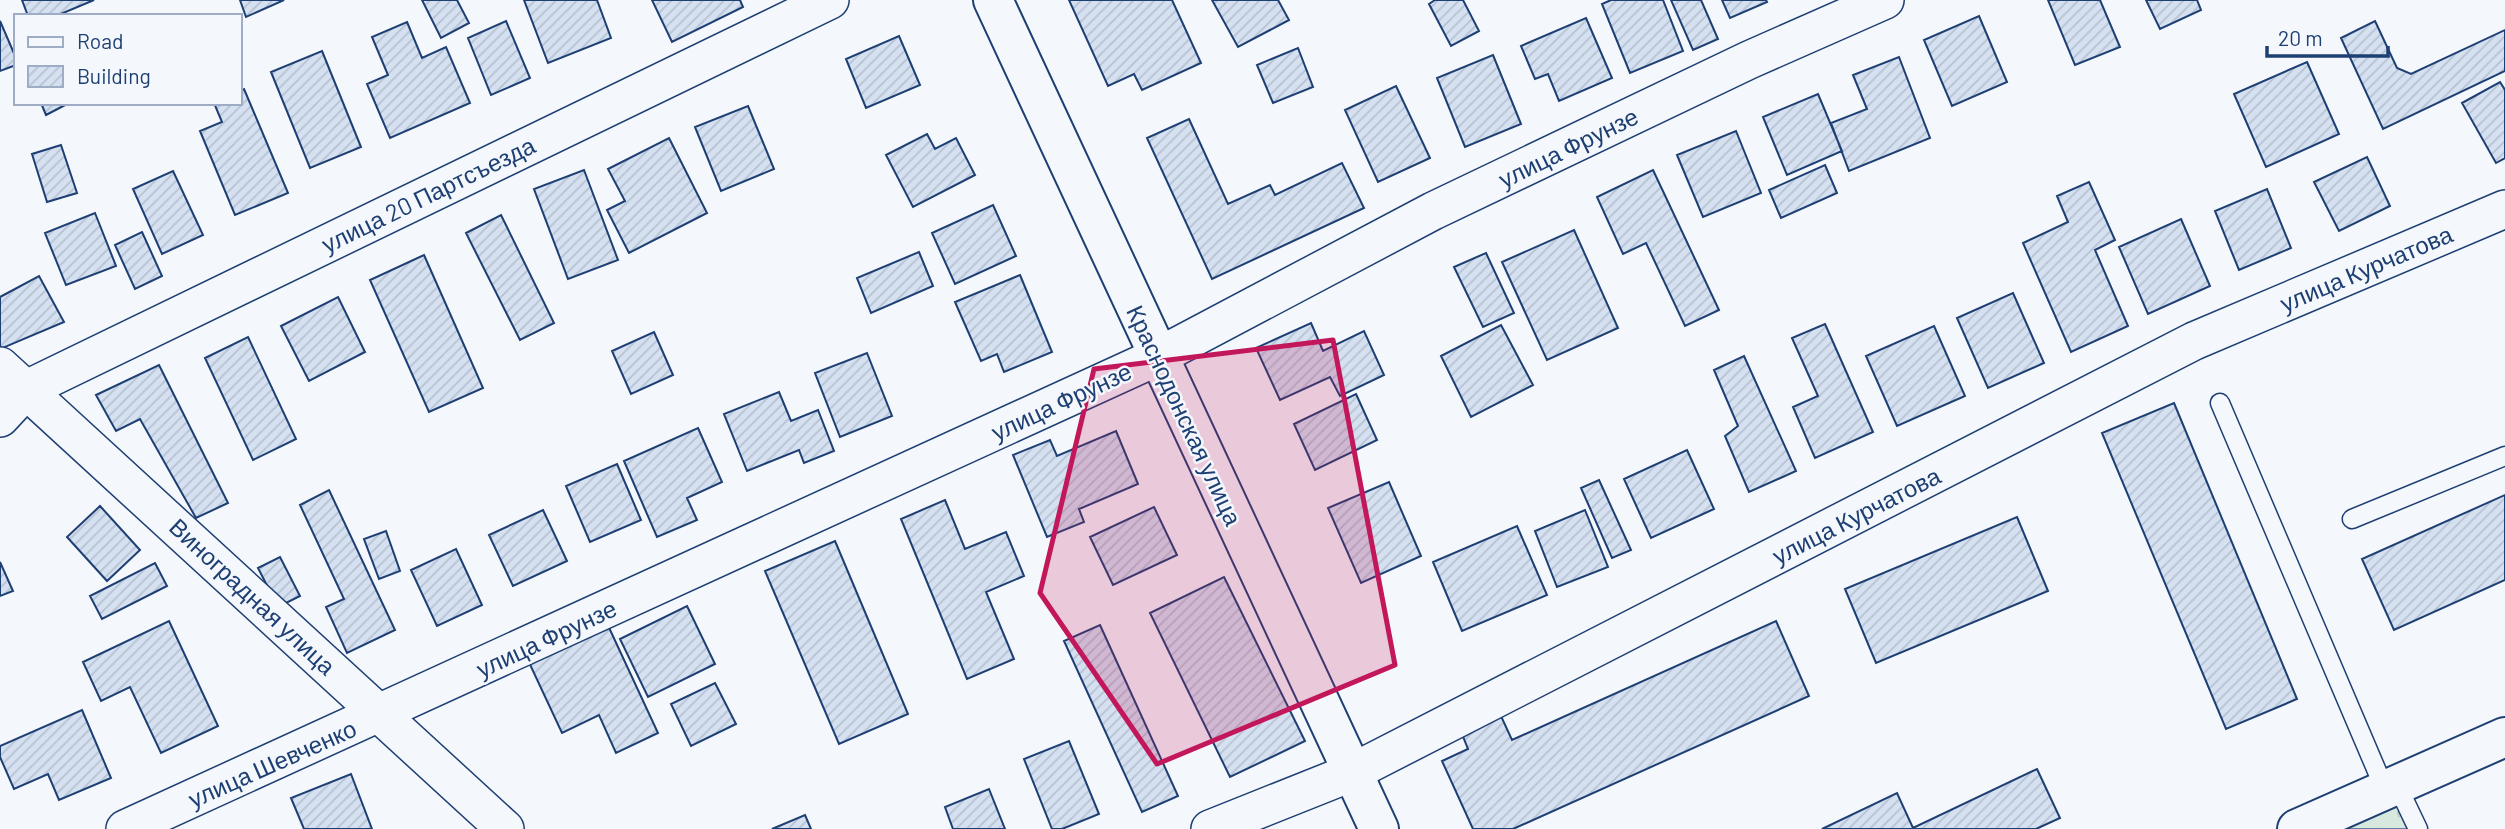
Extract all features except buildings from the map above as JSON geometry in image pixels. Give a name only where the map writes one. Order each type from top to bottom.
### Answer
[{"type":"street","name":"улица 20 Партсъезда","points":[[14,377],[830,0]]},
{"type":"street","name":"Краснодонская улица","points":[[993,0],[1379,829]]},
{"type":"street","name":"улица Фрунзе","points":[[381,714],[1157,356],[1433,211],[1749,60],[1885,0]]},
{"type":"street","name":"улица Курчатова","points":[[1210,829],[1353,772],[2194,341],[2505,209]]},
{"type":"street","points":[[0,418],[14,377]]},
{"type":"street","name":"Виноградная улица","points":[[14,377],[505,829]]},
{"type":"street","name":"улица Шевченко","points":[[125,829],[381,714]]},
{"type":"street","points":[[2297,829],[2505,737]]},
{"type":"lane","points":[[2220,403],[2391,787],[2418,829]]},
{"type":"lane","points":[[2352,519],[2505,456]]},
{"type":"highlighted area","points":[[1333,340],[1395,665],[1157,764],[1040,593],[1094,369]]},
{"type":"green space","points":[[2397,785],[2418,829],[2297,829]]}]
